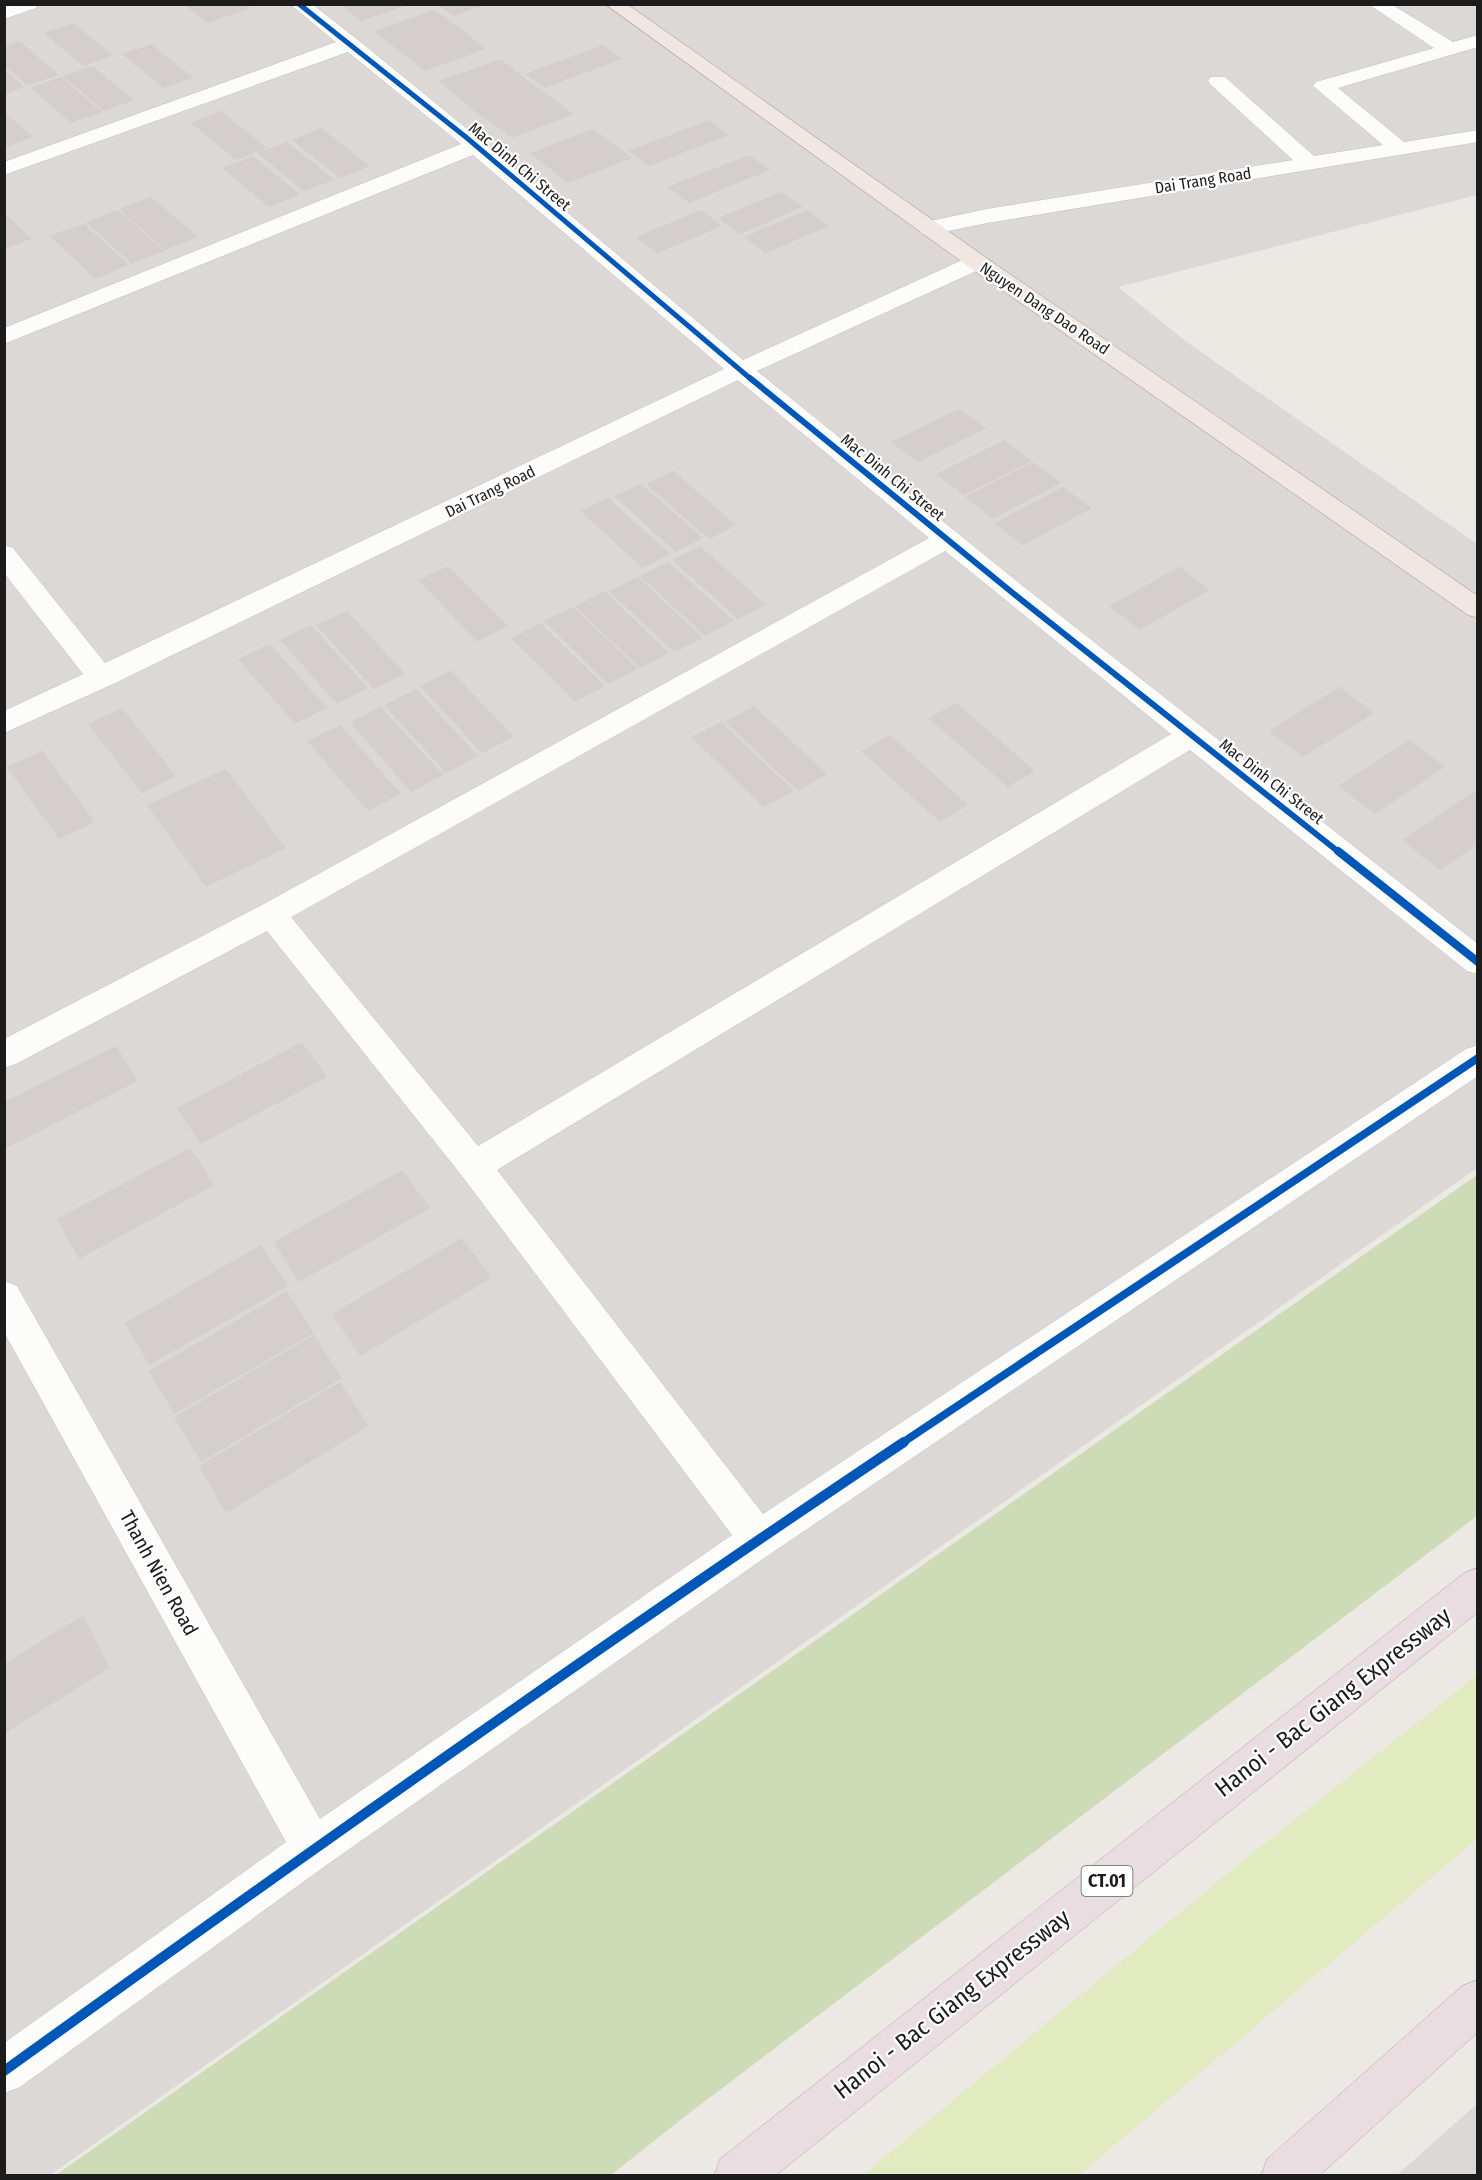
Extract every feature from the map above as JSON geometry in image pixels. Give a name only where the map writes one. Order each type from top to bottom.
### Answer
[{"type":"highway","name":"Hanoi - Bac Giang Expressway","points":[[737,2175],[1478,1587]]},
{"type":"highway","points":[[1284,2175],[1478,2002]]},
{"type":"main road","name":"Nguyen Dang Dao Road","points":[[614,4],[977,262],[1478,609]]},
{"type":"street","points":[[4,13],[29,4]]},
{"type":"street","name":"Mac Dinh Chi Street","points":[[299,4],[476,146],[740,370],[947,539],[1478,962]]},
{"type":"street","points":[[1377,4],[1450,49]]},
{"type":"street","points":[[1399,148],[1323,86],[1478,41]]},
{"type":"street","points":[[4,169],[350,44]]},
{"type":"street","points":[[1218,81],[1310,163]]},
{"type":"street","name":"Dai Trang Road","points":[[929,228],[987,216],[1478,136]]},
{"type":"street","points":[[4,337],[476,146]]},
{"type":"street","name":"Dai Trang Road","points":[[4,723],[740,370],[977,262]]},
{"type":"street","points":[[4,1055],[272,914],[947,539]]},
{"type":"street","points":[[4,554],[101,678]]},
{"type":"street","points":[[474,1166],[1192,735]]},
{"type":"street","points":[[272,914],[474,1166],[759,1539]]},
{"type":"street","points":[[4,2071],[313,1849],[759,1539],[1478,1058]]},
{"type":"street","name":"Thanh Nien Road","points":[[4,1297],[313,1849]]},
{"type":"shaded area","points":[[5,5],[1477,5],[1477,195],[1118,287],[1188,343],[1477,544],[1477,1168],[50,2175],[5,2176]]},
{"type":"shaded area","points":[[1477,2104],[1477,2175],[1397,2175]]},
{"type":"green space","points":[[1477,1175],[1477,1516],[688,2114],[611,2175],[56,2175]]},
{"type":"green space","points":[[1477,1675],[1477,1839],[1079,2175],[863,2175],[1240,1863]]},
{"type":"building","points":[[183,4],[246,4],[251,8],[208,23]]},
{"type":"building","points":[[341,4],[408,4],[408,5],[361,21]]},
{"type":"building","points":[[437,4],[484,4],[485,5],[453,16]]},
{"type":"building","points":[[435,10],[486,49],[425,71],[374,31]]},
{"type":"building","points":[[73,23],[113,55],[83,66],[44,33]]},
{"type":"building","points":[[19,41],[59,75],[28,85],[4,65],[4,46]]},
{"type":"building","points":[[151,44],[193,78],[164,88],[122,54]]},
{"type":"building","points":[[603,45],[622,59],[544,88],[525,74]]},
{"type":"building","points":[[501,59],[574,114],[512,138],[473,110],[439,81]]},
{"type":"building","points":[[92,66],[134,100],[104,111],[62,76]]},
{"type":"building","points":[[4,69],[25,87],[4,94]]},
{"type":"building","points":[[61,77],[102,112],[71,123],[31,88]]},
{"type":"building","points":[[221,111],[267,148],[236,160],[191,123]]},
{"type":"building","points":[[4,112],[33,137],[4,148]]},
{"type":"building","points":[[709,120],[729,135],[649,166],[628,151]]},
{"type":"building","points":[[321,128],[370,166],[340,178],[292,140]]},
{"type":"building","points":[[593,129],[632,158],[568,183],[530,153]]},
{"type":"building","points":[[287,142],[335,180],[304,191],[257,153]]},
{"type":"building","points":[[749,155],[770,170],[689,203],[667,187]]},
{"type":"building","points":[[253,156],[300,195],[269,207],[222,168]]},
{"type":"building","points":[[781,192],[803,207],[740,234],[718,218]]},
{"type":"building","points":[[151,197],[198,237],[165,250],[119,209]]},
{"type":"building","points":[[118,210],[164,251],[132,264],[86,222]]},
{"type":"building","points":[[701,210],[722,226],[657,253],[636,237]]},
{"type":"building","points":[[807,210],[829,226],[766,253],[744,237]]},
{"type":"building","points":[[4,213],[32,239],[4,249]]},
{"type":"building","points":[[84,224],[129,265],[95,279],[50,236]]},
{"type":"building","points":[[959,409],[986,428],[918,462],[891,442]]},
{"type":"building","points":[[1004,440],[1032,461],[964,495],[936,474]]},
{"type":"building","points":[[1033,462],[1061,483],[993,519],[965,497]]},
{"type":"building","points":[[673,471],[736,525],[709,539],[646,484]]},
{"type":"building","points":[[641,484],[703,538],[676,552],[614,496]]},
{"type":"building","points":[[1063,487],[1092,508],[1023,545],[994,523]]},
{"type":"building","points":[[608,498],[670,554],[643,568],[580,511]]},
{"type":"building","points":[[700,546],[766,605],[738,619],[672,560]]},
{"type":"building","points":[[668,562],[734,621],[705,636],[640,576]]},
{"type":"building","points":[[448,566],[508,626],[477,641],[418,580]]},
{"type":"building","points":[[1179,567],[1210,590],[1140,630],[1109,606]]},
{"type":"building","points":[[638,577],[703,638],[674,652],[609,591]]},
{"type":"building","points":[[604,591],[669,653],[640,668],[575,606]]},
{"type":"building","points":[[573,607],[638,669],[608,684],[544,621]]},
{"type":"building","points":[[347,611],[405,674],[374,689],[316,625]]},
{"type":"building","points":[[540,623],[605,686],[575,701],[511,638]]},
{"type":"building","points":[[311,625],[368,688],[337,704],[280,640]]},
{"type":"building","points":[[270,644],[327,708],[295,724],[238,659]]},
{"type":"building","points":[[451,671],[514,737],[482,753],[420,686]]},
{"type":"building","points":[[1339,687],[1374,713],[1303,757],[1269,731]]},
{"type":"building","points":[[416,689],[478,756],[446,773],[384,705]]},
{"type":"building","points":[[956,703],[1035,771],[1008,787],[928,718]]},
{"type":"building","points":[[754,706],[827,774],[798,791],[725,722]]},
{"type":"building","points":[[381,707],[443,775],[411,792],[350,722]]},
{"type":"building","points":[[122,708],[176,776],[142,793],[88,724]]},
{"type":"building","points":[[721,722],[794,791],[764,807],[691,737]]},
{"type":"building","points":[[340,725],[401,794],[368,811],[307,741]]},
{"type":"building","points":[[890,735],[968,805],[940,822],[861,751]]},
{"type":"building","points":[[1409,740],[1445,767],[1375,814],[1338,786]]},
{"type":"building","points":[[42,751],[95,822],[59,839],[7,767]]},
{"type":"building","points":[[226,769],[286,848],[206,887],[147,805]]},
{"type":"building","points":[[1473,792],[1478,796],[1478,844],[1440,870],[1402,840]]},
{"type":"building","points":[[302,1042],[327,1077],[200,1144],[177,1108]]},
{"type":"building","points":[[116,1046],[138,1081],[7,1148],[5,1145],[5,1102]]},
{"type":"building","points":[[190,1148],[214,1185],[79,1259],[57,1219]]},
{"type":"building","points":[[402,1170],[430,1208],[299,1282],[274,1242]]},
{"type":"building","points":[[462,1238],[491,1278],[360,1356],[332,1314]]},
{"type":"building","points":[[261,1245],[288,1286],[149,1365],[125,1323]]},
{"type":"building","points":[[287,1291],[314,1333],[174,1414],[149,1371]]},
{"type":"building","points":[[314,1335],[342,1378],[201,1462],[174,1417]]},
{"type":"building","points":[[340,1382],[369,1426],[226,1513],[199,1466]]},
{"type":"building","points":[[83,1615],[109,1668],[4,1734],[4,1664]]},
{"type":"cycle path","points":[[299,4],[467,138],[739,369],[922,519],[1478,962]]},
{"type":"cycle path","points":[[4,2071],[313,1849],[759,1539],[1478,1058]]}]
